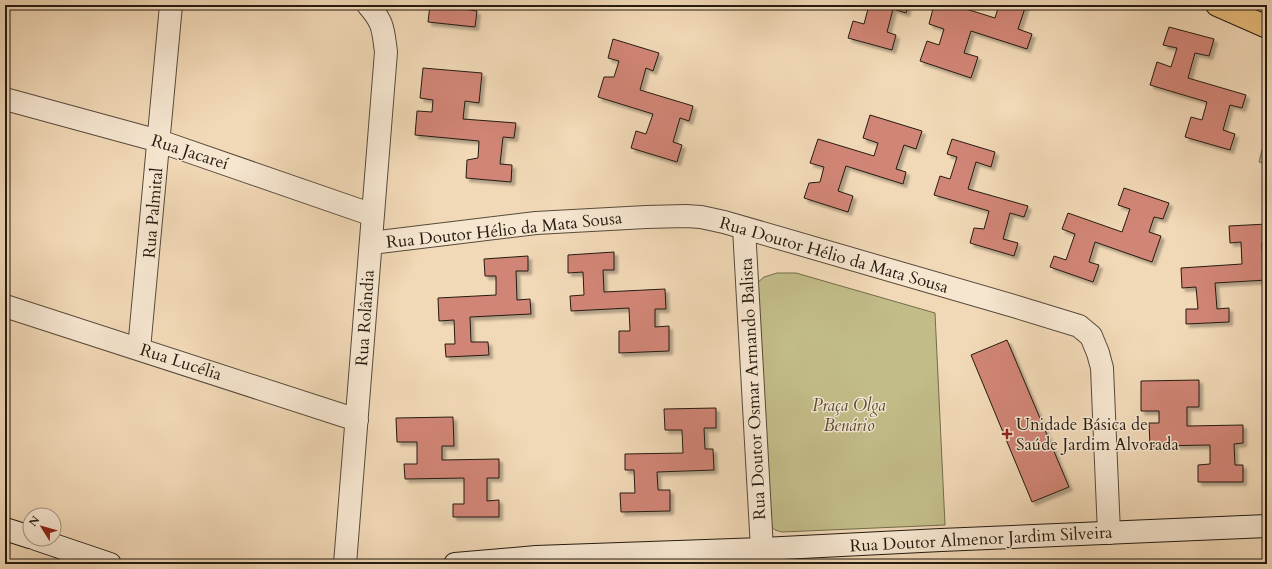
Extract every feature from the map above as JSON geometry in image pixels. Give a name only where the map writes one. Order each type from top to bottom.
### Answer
[{"type":"main road","points":[[1217,5],[1267,27]]},
{"type":"street","name":"Rua Palmital","points":[[140,348],[172,5]]},
{"type":"street","name":"Rua Rolândia","points":[[345,564],[386,52],[382,26],[376,14],[368,5]]},
{"type":"street","name":"Rua Jacareí","points":[[5,98],[159,141],[373,215]]},
{"type":"street","name":"Rua Doutor Hélio da Mata Sousa","points":[[371,243],[536,223],[646,217],[701,217],[744,228],[1079,326],[1091,336],[1102,368],[1109,533]]},
{"type":"street","name":"Rua Doutor Osmar Armando Balista","points":[[744,228],[762,549]]},
{"type":"street","name":"Rua Lucélia","points":[[5,306],[140,348],[357,420]]},
{"type":"street","name":"Rua Doutor Almenor Jardim Silveira","points":[[455,564],[536,557],[762,549],[1267,526]]},
{"type":"street","points":[[5,528],[22,534]]},
{"type":"street","points":[[55,547],[87,560],[110,564]]},
{"type":"green space","points":[[1267,130],[1267,164],[1259,162]]},
{"type":"green space","name":"Praça Olga Benário","points":[[777,273],[796,273],[935,313],[945,525],[782,532],[775,530],[767,521],[756,284],[764,277]]},
{"type":"building","points":[[430,5],[464,5],[464,9],[477,11],[475,27],[428,22]]},
{"type":"building","points":[[869,5],[908,5],[906,13],[893,9],[887,32],[896,35],[892,50],[848,38],[853,21],[864,24]]},
{"type":"building","points":[[934,5],[953,5],[995,18],[999,5],[1026,5],[1018,29],[1032,34],[1027,49],[971,31],[964,53],[978,57],[971,78],[920,61],[927,41],[939,45],[944,29],[929,24]]},
{"type":"building","points":[[1169,27],[1214,39],[1209,56],[1195,53],[1188,78],[1246,95],[1242,108],[1230,105],[1223,130],[1235,134],[1230,150],[1185,137],[1191,117],[1202,120],[1207,102],[1150,85],[1157,62],[1171,67],[1177,48],[1163,45]]},
{"type":"building","points":[[613,39],[659,53],[653,71],[646,68],[640,90],[693,106],[689,121],[680,118],[673,142],[682,145],[677,162],[631,148],[636,131],[646,134],[653,114],[598,97],[604,77],[614,77],[619,61],[608,58]]},
{"type":"building","points":[[423,68],[482,73],[479,103],[465,101],[463,119],[516,123],[514,138],[503,137],[500,164],[512,165],[511,182],[466,178],[467,160],[478,158],[479,141],[415,135],[417,111],[432,112],[433,100],[420,98]]},
{"type":"building","points":[[870,115],[922,131],[916,149],[904,145],[896,169],[906,172],[903,184],[846,166],[838,191],[853,196],[848,212],[804,198],[809,183],[820,182],[824,167],[810,163],[818,139],[874,156],[878,143],[863,138]]},
{"type":"building","points":[[952,139],[995,152],[991,167],[976,162],[968,189],[1028,206],[1024,217],[1010,213],[1003,239],[1018,243],[1014,256],[970,243],[974,228],[984,229],[989,211],[934,195],[940,176],[950,179],[957,157],[947,154]]},
{"type":"building","points":[[1124,188],[1169,203],[1163,219],[1154,217],[1149,232],[1161,236],[1152,262],[1095,242],[1089,262],[1099,265],[1093,282],[1050,267],[1054,256],[1066,260],[1075,234],[1062,229],[1068,213],[1122,232],[1130,209],[1118,205]]},
{"type":"building","points":[[1267,224],[1267,242],[1262,243],[1263,270],[1267,269],[1267,280],[1215,283],[1217,309],[1229,308],[1229,322],[1186,324],[1186,309],[1198,309],[1196,287],[1182,288],[1181,268],[1242,264],[1241,242],[1230,243],[1229,226]]},
{"type":"building","points":[[614,252],[614,270],[603,270],[604,292],[665,289],[666,309],[655,309],[655,327],[669,326],[669,351],[619,353],[619,331],[630,331],[629,308],[571,311],[570,296],[584,295],[583,272],[568,273],[568,255]]},
{"type":"building","points":[[528,256],[528,271],[516,271],[517,300],[530,299],[531,314],[470,317],[471,342],[488,342],[489,355],[446,357],[445,344],[455,344],[454,320],[439,321],[438,298],[496,295],[496,276],[485,276],[484,259]]},
{"type":"building","points":[[1007,340],[1069,487],[1032,502],[971,355]]},
{"type":"building","points":[[1199,380],[1199,407],[1187,407],[1187,426],[1243,425],[1243,443],[1234,444],[1235,465],[1243,465],[1243,482],[1198,482],[1198,465],[1210,464],[1210,445],[1150,446],[1149,423],[1159,423],[1159,411],[1141,411],[1141,381]]},
{"type":"building","points":[[716,408],[716,428],[704,428],[705,449],[713,449],[714,470],[657,472],[658,490],[670,490],[670,511],[621,512],[620,493],[635,493],[634,470],[625,470],[625,454],[683,453],[682,430],[665,430],[664,409]]},
{"type":"building","points":[[453,417],[454,446],[442,446],[442,460],[499,459],[499,478],[487,478],[487,501],[499,500],[499,517],[453,517],[453,504],[464,504],[464,478],[405,479],[404,464],[417,464],[417,442],[397,442],[396,418]]},
{"type":"place","name":"Unidade Básica de Saúde Jardim Alvorada","points":[[1007,434]]}]
